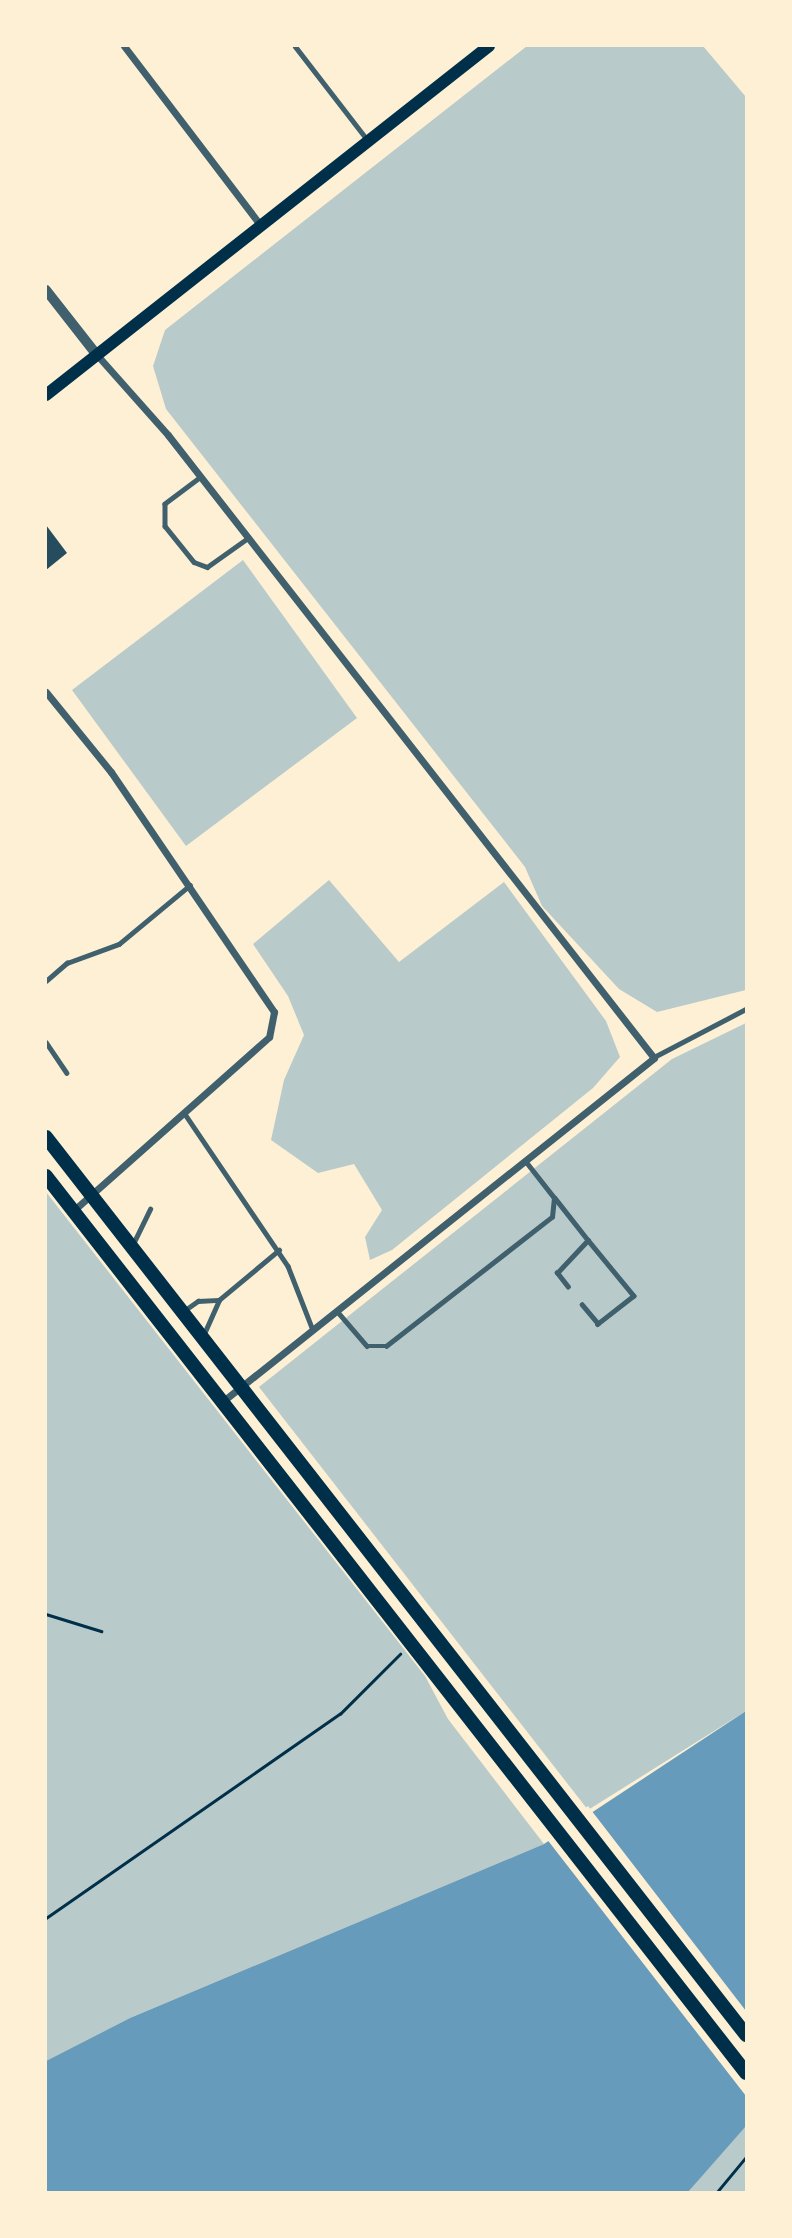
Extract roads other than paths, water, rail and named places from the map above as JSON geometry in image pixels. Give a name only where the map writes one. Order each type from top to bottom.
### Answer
[{"type":"main road","points":[[46,395],[489,46]]},
{"type":"main road","points":[[46,1137],[747,2035]]},
{"type":"main road","points":[[46,1176],[747,2073]]},
{"type":"street","points":[[124,46],[261,226]]},
{"type":"street","points":[[46,290],[97,355],[201,477],[654,1058],[222,1402]]},
{"type":"street","points":[[46,692],[190,885],[263,988],[274,1012],[270,1037],[73,1211]]},
{"type":"lane","points":[[295,46],[369,140]]},
{"type":"lane","points":[[201,477],[165,504],[165,526],[194,562],[207,567],[248,538]]},
{"type":"lane","points":[[46,981],[67,963],[119,944],[190,885]]},
{"type":"lane","points":[[654,1058],[747,1009]]},
{"type":"lane","points":[[46,1042],[67,1073]]},
{"type":"lane","points":[[185,1114],[279,1250],[313,1329]]},
{"type":"lane","points":[[525,1161],[634,1296],[598,1324],[582,1305]]},
{"type":"lane","points":[[337,1311],[367,1346],[386,1346],[552,1217],[554,1198]]},
{"type":"lane","points":[[131,1248],[150,1209]]},
{"type":"lane","points":[[568,1287],[557,1273],[588,1240]]},
{"type":"lane","points":[[202,1338],[219,1300],[279,1250]]},
{"type":"lane","points":[[181,1313],[198,1301],[219,1300]]},
{"type":"water","points":[[746,1711],[746,2126],[688,2192],[46,2192],[46,2061],[130,2018],[544,1844]]}]
